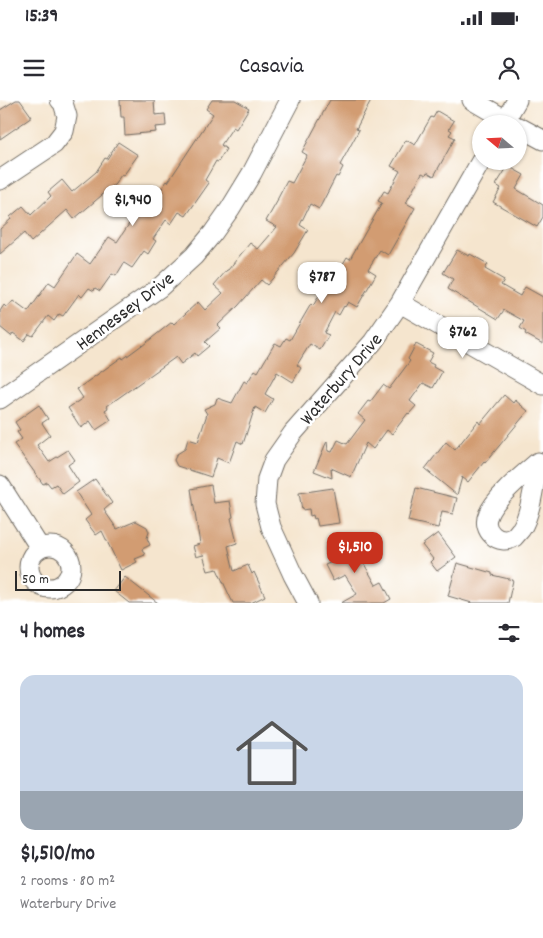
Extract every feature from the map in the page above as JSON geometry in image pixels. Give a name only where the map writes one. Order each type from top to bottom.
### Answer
[{"type":"street","points":[[0,180],[54,144],[64,131],[67,116],[64,103],[60,100]]},
{"type":"street","name":"Hennessey Drive","points":[[0,399],[159,288],[194,256],[230,209],[256,166],[290,100]]},
{"type":"street","points":[[472,100],[496,115]]},
{"type":"street","points":[[513,115],[517,100]]},
{"type":"street","points":[[528,133],[543,140]]},
{"type":"street","name":"Waterbury Drive","points":[[308,603],[271,527],[265,504],[268,478],[274,460],[293,433],[373,342],[400,303],[477,170]]},
{"type":"street","points":[[400,303],[543,385]]},
{"type":"street","points":[[0,485],[40,548]]},
{"type":"building","points":[[16,100],[20,100],[32,117],[0,139],[0,110]]},
{"type":"building","points":[[120,100],[154,100],[155,115],[165,114],[166,126],[155,127],[156,132],[125,135],[124,117],[121,117]]},
{"type":"building","points":[[212,100],[235,100],[249,108],[236,129],[233,127],[221,145],[226,149],[218,162],[216,161],[205,180],[209,183],[186,216],[179,212],[171,224],[166,220],[153,239],[156,241],[148,254],[144,251],[132,268],[124,263],[116,276],[112,274],[100,291],[95,288],[94,291],[89,288],[82,297],[79,294],[63,316],[59,314],[54,321],[48,316],[33,336],[29,334],[24,341],[13,333],[11,336],[0,327],[0,311],[4,305],[7,308],[13,301],[28,312],[49,282],[55,286],[77,254],[90,264],[109,237],[117,242],[139,209],[145,213],[213,114],[206,109]]},
{"type":"building","points":[[330,100],[371,100],[356,129],[359,130],[340,165],[343,167],[338,177],[336,176],[319,209],[310,204],[300,225],[308,230],[294,253],[267,285],[261,280],[218,325],[221,328],[205,342],[209,346],[197,356],[195,353],[181,364],[176,357],[107,406],[108,408],[105,410],[111,420],[96,430],[90,421],[81,428],[68,408],[83,398],[77,389],[122,357],[123,359],[142,346],[172,322],[174,324],[198,302],[205,310],[223,293],[214,285],[250,243],[258,249],[277,227],[266,221],[287,181],[292,183],[307,155],[302,152]]},
{"type":"building","points":[[437,111],[454,121],[449,129],[452,131],[449,135],[455,138],[434,176],[427,172],[426,175],[422,173],[406,203],[415,208],[388,255],[380,250],[368,269],[376,274],[357,307],[348,302],[339,315],[335,312],[324,333],[329,335],[320,350],[310,344],[297,365],[301,368],[293,382],[277,372],[265,394],[273,399],[265,413],[255,407],[243,444],[237,441],[229,463],[217,458],[211,477],[177,466],[174,460],[177,454],[185,449],[188,439],[198,442],[207,414],[204,409],[215,404],[217,398],[232,403],[244,381],[247,383],[255,370],[258,372],[275,343],[281,346],[286,338],[290,340],[333,272],[337,274],[347,257],[350,259],[382,203],[378,201],[384,191],[388,193],[400,171],[391,166],[406,140],[415,145],[431,117],[433,118]]},
{"type":"building","points":[[118,142],[138,155],[115,184],[74,219],[67,210],[31,242],[24,233],[0,254],[0,229],[11,219],[10,217],[23,206],[31,215],[51,196],[48,192],[62,180],[72,192],[96,172]]},
{"type":"building","points":[[505,170],[515,170],[524,175],[516,189],[543,205],[543,217],[537,227],[493,202],[501,188],[496,185]]},
{"type":"building","points":[[457,250],[469,256],[470,254],[488,264],[485,269],[504,280],[501,285],[520,296],[525,287],[543,297],[543,344],[525,334],[526,332],[520,328],[524,321],[504,310],[498,319],[448,289],[453,279],[443,273]]},
{"type":"building","points":[[416,344],[433,353],[428,362],[442,372],[433,388],[423,383],[410,401],[416,406],[408,413],[392,434],[387,430],[373,449],[366,443],[351,477],[331,468],[332,478],[314,471],[327,441],[328,451],[332,452],[338,440],[347,444],[365,420],[358,414],[383,385],[389,389],[410,361],[408,359]]},
{"type":"building","points":[[504,395],[513,403],[515,400],[528,411],[468,482],[462,477],[457,495],[425,469],[446,442],[455,450],[478,421],[480,424]]},
{"type":"building","points":[[39,405],[48,419],[42,423],[50,435],[37,445],[49,462],[68,450],[75,460],[68,465],[79,482],[63,494],[56,484],[51,487],[47,482],[43,484],[14,444],[22,439],[17,432],[20,430],[15,422]]},
{"type":"building","points":[[95,479],[112,503],[104,510],[117,529],[136,521],[147,527],[149,532],[147,538],[150,545],[142,549],[145,555],[135,559],[137,562],[121,570],[102,531],[96,535],[85,520],[91,515],[76,492]]},
{"type":"building","points":[[211,485],[214,503],[230,501],[233,517],[231,518],[237,543],[228,546],[234,571],[248,565],[252,574],[254,572],[265,596],[251,603],[233,603],[217,569],[208,571],[203,555],[196,557],[193,546],[200,544],[191,489]]},
{"type":"building","points":[[333,488],[339,523],[318,526],[316,518],[314,519],[313,515],[310,516],[309,509],[302,510],[299,493]]},
{"type":"building","points":[[416,488],[457,498],[453,514],[442,512],[438,528],[408,521]]},
{"type":"building","points":[[438,533],[456,557],[437,571],[430,562],[433,559],[422,545]]},
{"type":"building","points":[[346,536],[376,585],[382,582],[391,599],[384,603],[341,603],[357,594],[345,575],[333,581],[325,565],[332,562],[329,556],[331,555],[326,546]]},
{"type":"building","points":[[457,563],[513,580],[508,603],[472,603],[448,596]]},
{"type":"building","points":[[125,577],[158,603],[129,603],[114,591]]}]
